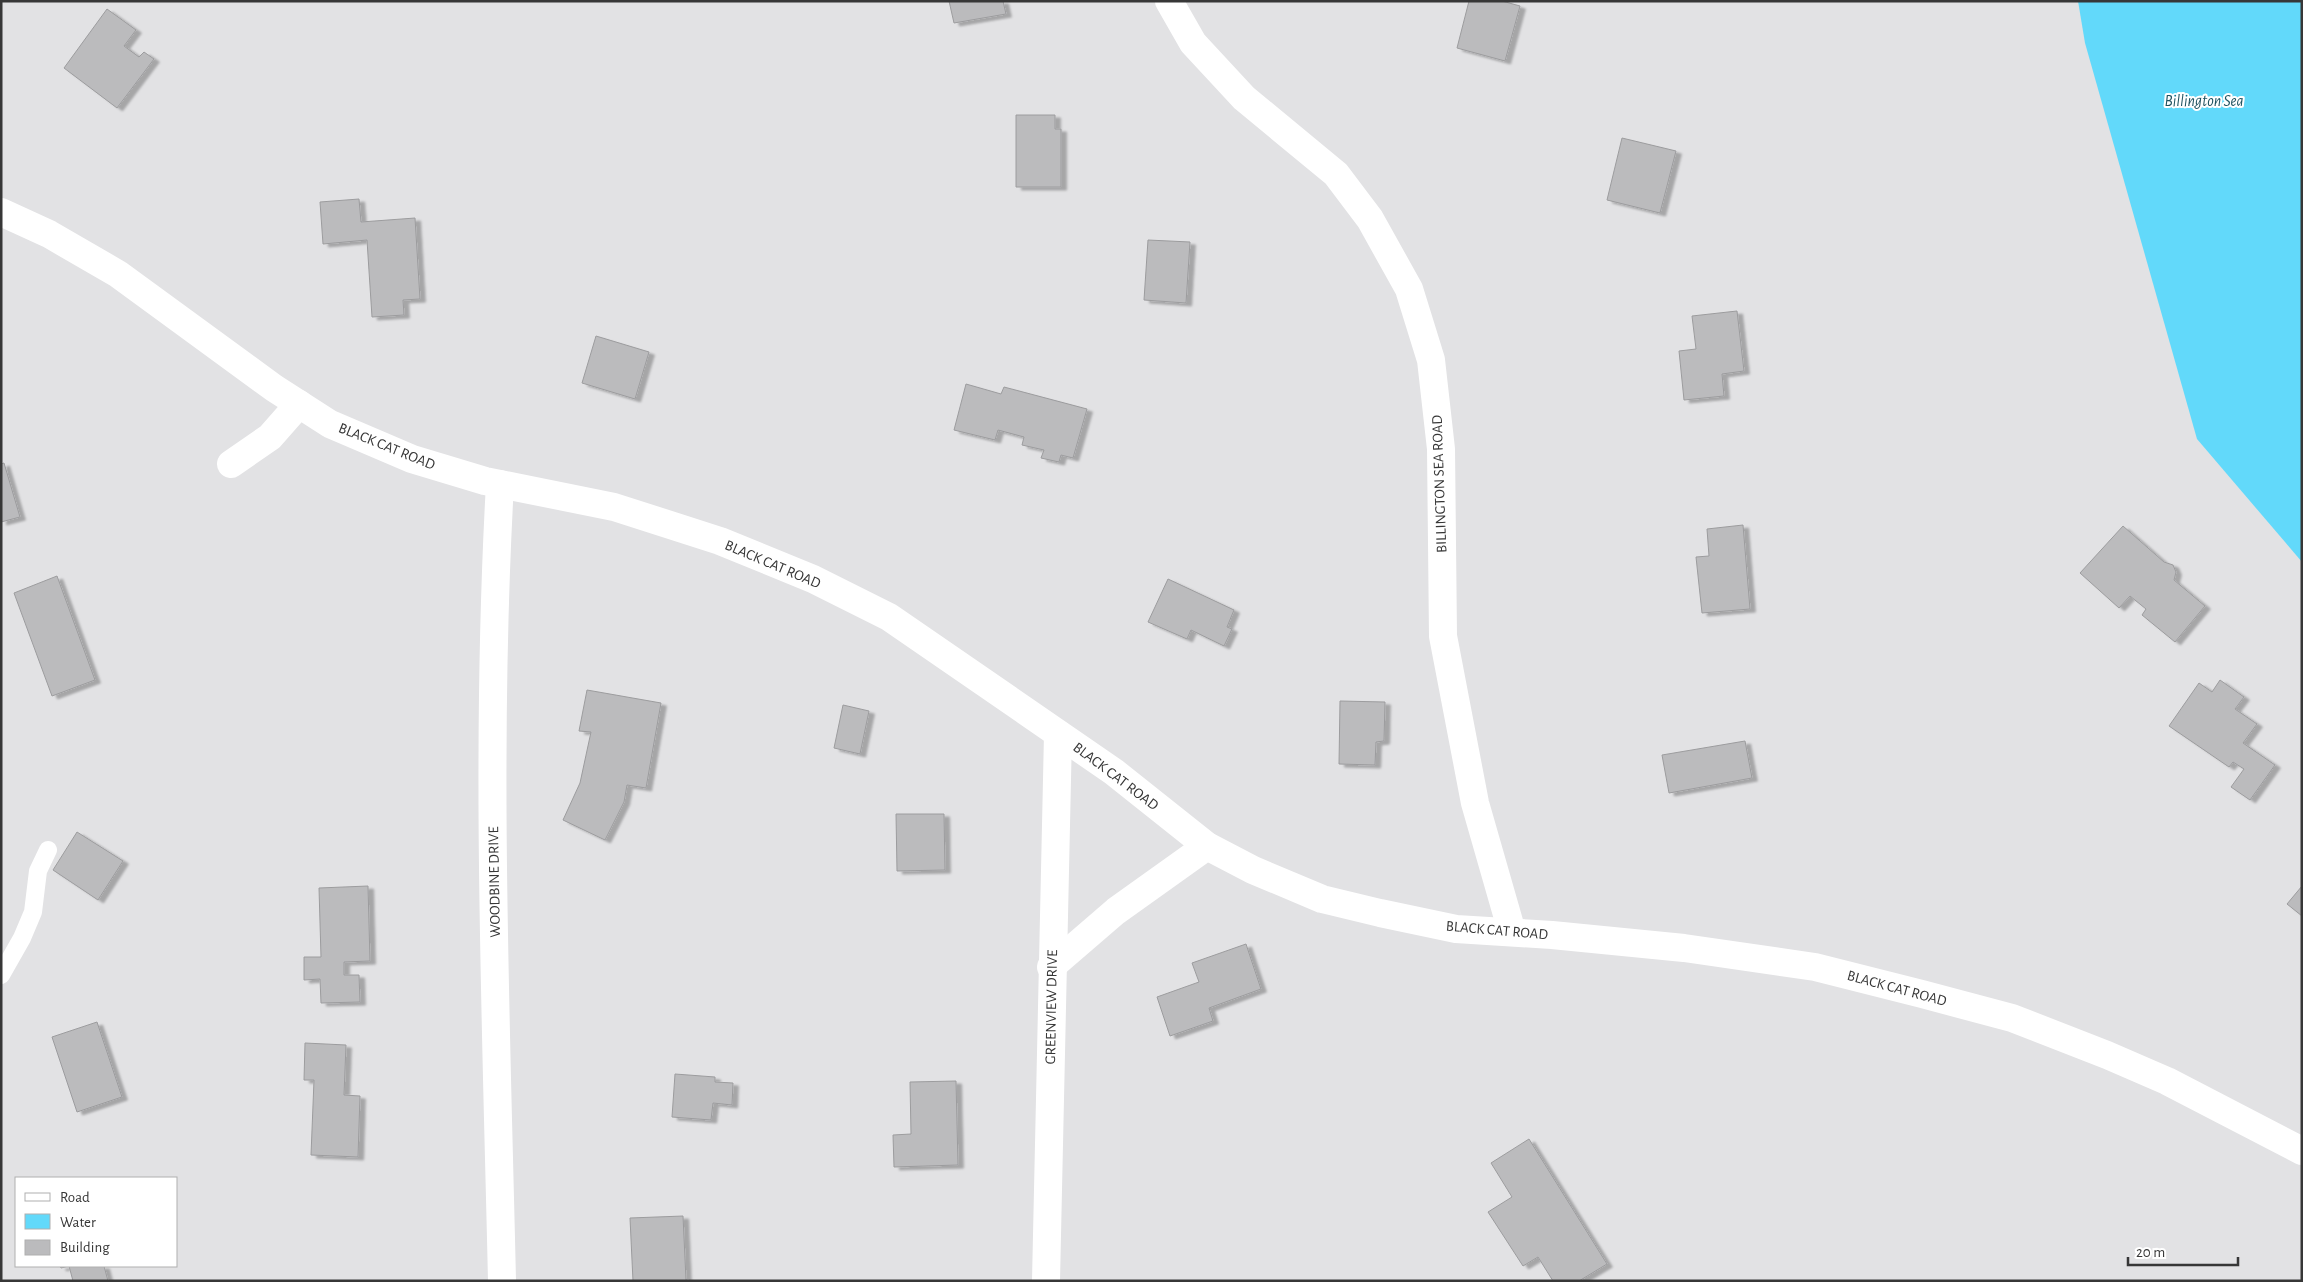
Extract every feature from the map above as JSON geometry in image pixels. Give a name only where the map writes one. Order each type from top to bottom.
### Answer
[{"type":"street","name":"BILLINGTON SEA ROAD","points":[[1169,1],[1194,43],[1244,98],[1336,174],[1370,219],[1409,288],[1431,360],[1440,449],[1443,636],[1475,803],[1512,932]]},
{"type":"street","name":"BLACK CAT ROAD","points":[[1,212],[49,234],[118,274],[274,388],[330,424],[412,459],[500,484],[614,507],[720,541],[813,579],[889,617],[1114,772],[1206,846],[1253,870],[1322,898],[1380,913],[1456,929],[1512,932],[1684,948],[1815,966],[2012,1018],[2168,1081],[2302,1151]]},
{"type":"street","points":[[231,464],[270,437],[298,404]]},
{"type":"street","name":"WOODBINE DRIVE","points":[[500,484],[495,562],[493,690],[496,996],[502,1281]]},
{"type":"street","name":"GREENVIEW DRIVE","points":[[1046,1281],[1051,966],[1058,734]]},
{"type":"street","points":[[1051,966],[1116,911],[1206,846]]},
{"type":"lane","points":[[1,975],[22,938],[33,912],[38,871],[48,850]]},
{"type":"water","name":"Billington Sea","points":[[2078,1],[2302,1],[2302,562],[2197,439],[2085,43]]},
{"type":"building","points":[[949,1],[1003,1],[1006,14],[954,23]]},
{"type":"building","points":[[1469,1],[1502,1],[1520,6],[1505,61],[1457,48]]},
{"type":"building","points":[[107,9],[136,30],[124,46],[139,57],[144,52],[154,59],[117,108],[64,68]]},
{"type":"building","points":[[1016,115],[1055,115],[1055,129],[1061,129],[1061,187],[1016,187]]},
{"type":"building","points":[[1622,138],[1676,151],[1660,213],[1607,200]]},
{"type":"building","points":[[359,199],[361,222],[415,218],[420,299],[403,300],[404,315],[372,317],[367,240],[323,244],[320,202]]},
{"type":"building","points":[[1148,240],[1190,242],[1186,303],[1144,300]]},
{"type":"building","points":[[1737,311],[1744,371],[1722,374],[1724,396],[1684,400],[1679,351],[1696,349],[1692,316]]},
{"type":"building","points":[[596,336],[649,352],[635,399],[582,383]]},
{"type":"building","points":[[966,384],[1001,394],[1004,387],[1087,409],[1073,458],[1061,455],[1059,462],[1041,458],[1044,450],[1022,445],[1024,437],[998,430],[995,440],[954,430]]},
{"type":"building","points":[[4,463],[20,517],[1,522],[1,464]]},
{"type":"building","points":[[1743,525],[1750,609],[1702,613],[1696,557],[1709,556],[1707,529]]},
{"type":"building","points":[[2123,526],[2164,562],[2173,565],[2176,572],[2174,580],[2205,606],[2175,642],[2142,615],[2146,609],[2130,596],[2119,608],[2080,573]]},
{"type":"building","points":[[57,576],[95,680],[52,696],[14,593]]},
{"type":"building","points":[[1168,579],[1234,610],[1227,627],[1232,629],[1224,646],[1191,630],[1187,639],[1148,622]]},
{"type":"building","points":[[2220,680],[2244,697],[2235,709],[2257,724],[2243,743],[2275,765],[2250,800],[2231,787],[2244,769],[2233,762],[2229,767],[2169,726],[2199,683],[2212,692]]},
{"type":"building","points":[[587,690],[661,703],[646,788],[627,785],[624,802],[605,840],[563,820],[580,783],[591,732],[579,731]]},
{"type":"building","points":[[1340,701],[1385,702],[1384,741],[1376,742],[1375,765],[1339,764]]},
{"type":"building","points":[[843,705],[869,711],[860,754],[834,748]]},
{"type":"building","points":[[1745,741],[1752,778],[1669,793],[1662,755]]},
{"type":"building","points":[[896,814],[944,814],[945,870],[897,871]]},
{"type":"building","points":[[77,832],[123,861],[98,900],[53,870]]},
{"type":"building","points":[[368,886],[370,961],[344,962],[344,975],[359,975],[360,1002],[321,1003],[320,979],[304,980],[304,957],[321,957],[319,888]]},
{"type":"building","points":[[2302,886],[2302,916],[2287,904]]},
{"type":"building","points":[[1246,944],[1261,989],[1209,1008],[1213,1021],[1170,1036],[1157,997],[1199,982],[1192,963]]},
{"type":"building","points":[[97,1022],[122,1097],[77,1112],[52,1037]]},
{"type":"building","points":[[305,1043],[346,1045],[344,1095],[360,1096],[358,1157],[311,1155],[314,1080],[304,1080]]},
{"type":"building","points":[[675,1074],[715,1077],[715,1082],[733,1083],[732,1105],[713,1103],[711,1120],[672,1117]]},
{"type":"building","points":[[956,1081],[958,1165],[894,1167],[893,1135],[911,1134],[910,1082]]},
{"type":"building","points":[[1529,1139],[1607,1264],[1579,1281],[1553,1281],[1538,1257],[1523,1266],[1488,1212],[1512,1197],[1491,1163]]},
{"type":"building","points":[[683,1216],[686,1280],[693,1281],[633,1281],[630,1218]]},
{"type":"building","points":[[69,1267],[104,1267],[108,1281],[73,1281]]}]
